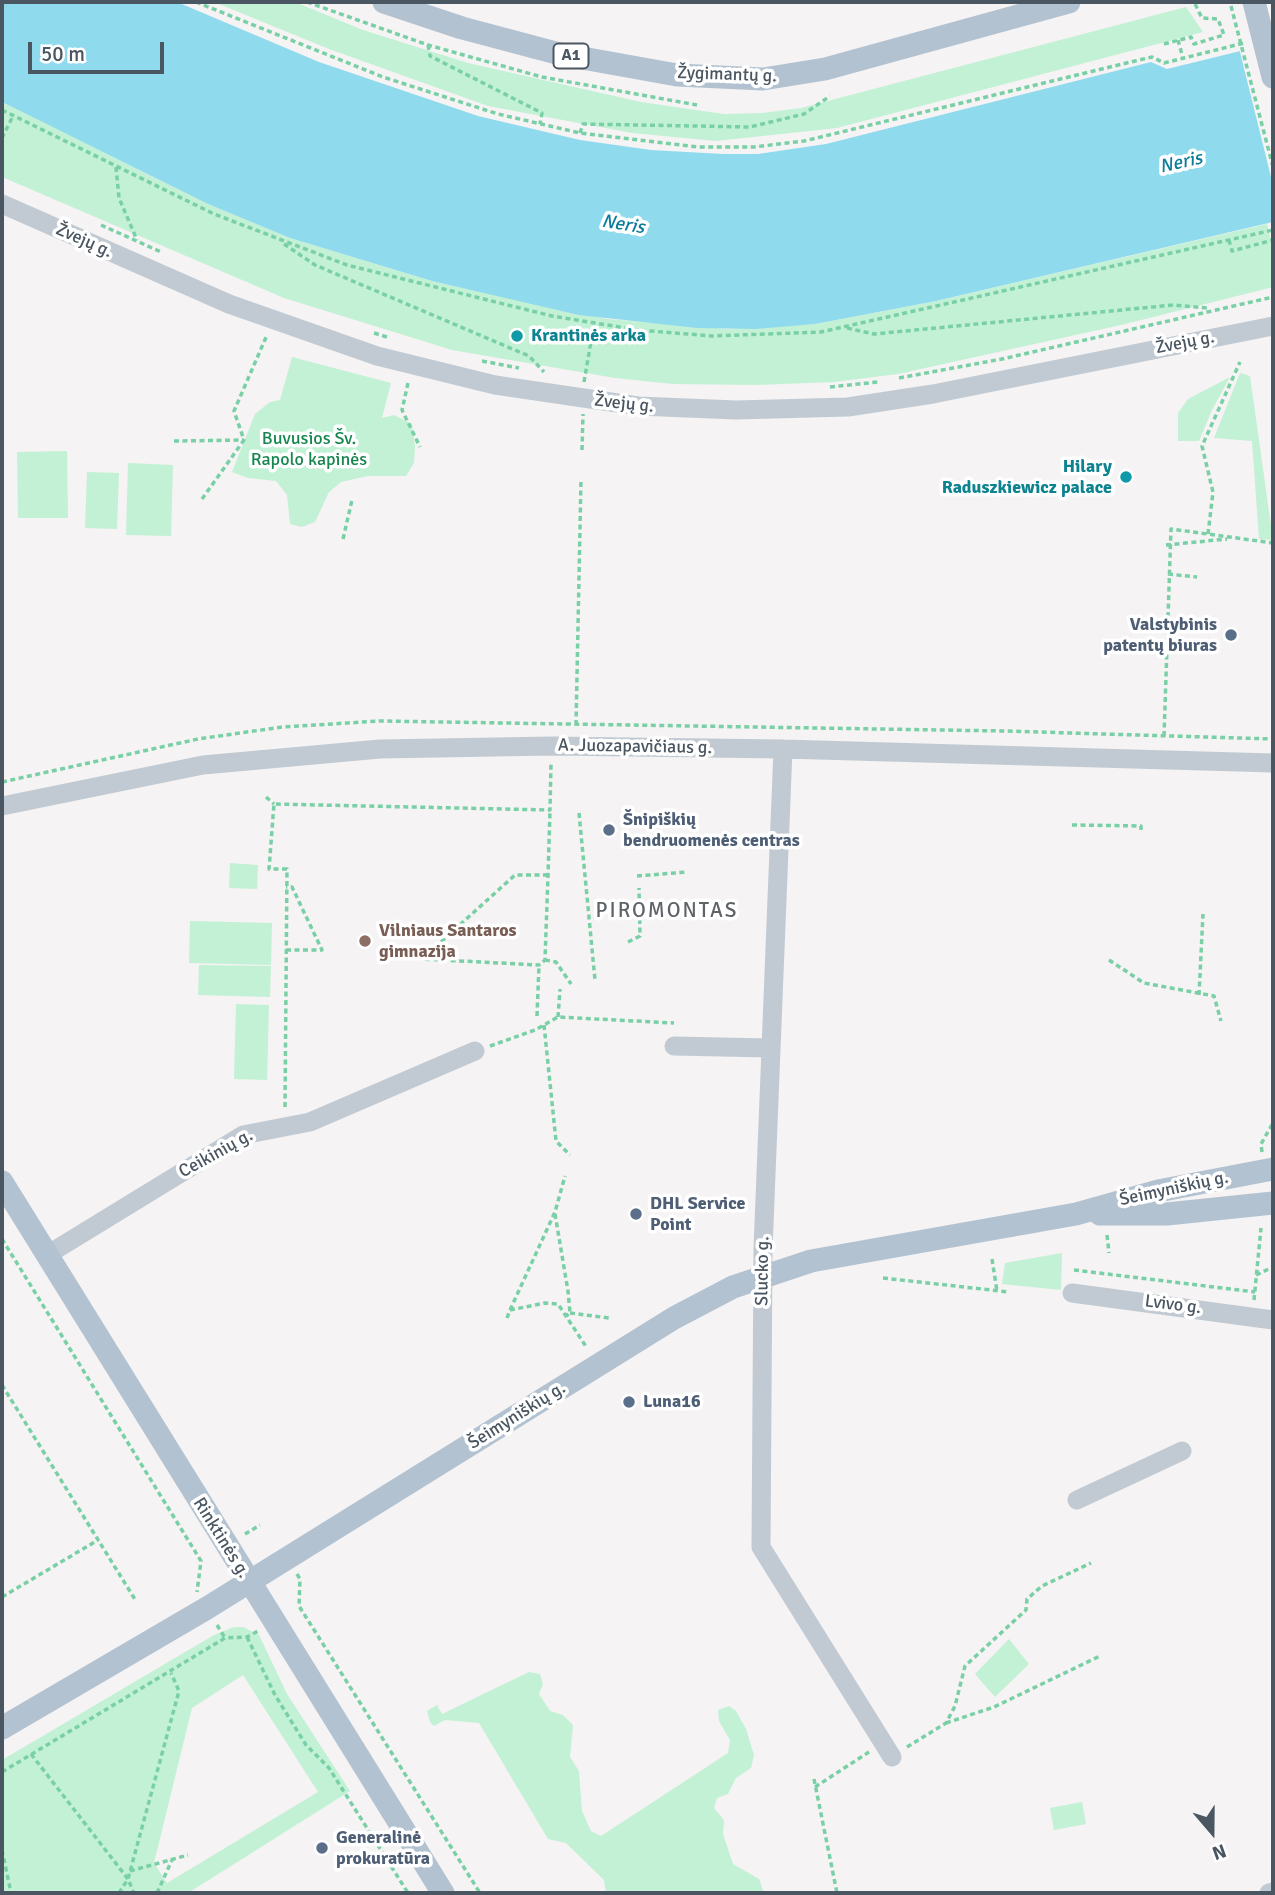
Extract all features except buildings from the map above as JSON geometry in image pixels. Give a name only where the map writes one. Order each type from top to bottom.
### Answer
[{"type":"main road","name":"Žygimantų g.","points":[[384,2],[462,28],[583,59],[677,75],[763,79],[825,69],[1069,2]]},
{"type":"main road","points":[[1243,4],[1273,77]]},
{"type":"main road","name":"Šeimyniškių g.","points":[[2,1728],[248,1582],[674,1318],[718,1294],[811,1261],[1076,1214],[1158,1191],[1273,1169]]},
{"type":"main road","name":"Rinktinės g.","points":[[2,1182],[443,1893]]},
{"type":"main road","name":"Šeimyniškių g.","points":[[1076,1214],[1167,1214],[1273,1203]]},
{"type":"street","name":"Žvejų g.","points":[[2,204],[274,321],[412,366],[495,385],[583,400],[681,410],[848,407],[933,394],[1273,326]]},
{"type":"street","name":"A. Juozapavičiaus g.","points":[[2,806],[203,765],[380,748],[576,746],[783,749],[1273,763]]},
{"type":"street","name":"Slucko g.","points":[[783,749],[769,1048],[762,1277],[761,1547],[888,1750]]},
{"type":"street","points":[[674,1046],[769,1048]]},
{"type":"street","name":"Ceikinių g.","points":[[47,1255],[243,1135],[310,1122],[475,1051]]},
{"type":"street","name":"Lvivo g.","points":[[1072,1293],[1273,1320]]},
{"type":"street","points":[[1077,1500],[1182,1451]]},
{"type":"path","points":[[1164,44],[1191,37],[1194,44],[1224,36],[1218,19],[1202,18],[1194,2]]},
{"type":"path","points":[[1243,4],[1273,167]]},
{"type":"path","points":[[1178,40],[1183,58]]},
{"type":"path","points":[[428,45],[430,56],[542,113],[540,124]]},
{"type":"path","points":[[580,133],[583,124],[750,127],[804,114],[830,96]]},
{"type":"path","points":[[2,110],[214,214],[346,265],[594,324],[712,336],[776,335],[844,327],[1273,230]]},
{"type":"path","points":[[2,138],[13,116]]},
{"type":"path","points":[[116,167],[119,198],[137,240]]},
{"type":"path","points":[[100,225],[173,257]]},
{"type":"path","points":[[277,239],[316,265],[529,356],[544,372]]},
{"type":"path","points":[[1229,240],[1232,251],[1273,240]]},
{"type":"path","points":[[829,387],[891,380],[1003,359],[1273,297]]},
{"type":"path","points":[[844,327],[874,334],[1172,305],[1214,309]]},
{"type":"path","points":[[244,440],[234,411],[274,321]]},
{"type":"path","points":[[594,324],[584,379],[597,380]]},
{"type":"path","points":[[369,332],[395,340]]},
{"type":"path","points":[[476,360],[557,374]]},
{"type":"path","points":[[1208,534],[1213,492],[1202,446],[1240,362]]},
{"type":"path","points":[[412,366],[402,410],[420,447]]},
{"type":"path","points":[[582,450],[583,400]]},
{"type":"path","points":[[174,441],[244,440]]},
{"type":"path","points":[[202,499],[244,440]]},
{"type":"path","points":[[576,746],[581,479]]},
{"type":"path","points":[[343,539],[352,500]]},
{"type":"path","points":[[1163,759],[1168,545],[1171,528],[1273,543]]},
{"type":"path","points":[[1168,545],[1233,538]]},
{"type":"path","points":[[1168,574],[1197,577]]},
{"type":"path","points":[[548,875],[515,875],[422,958],[539,965],[545,960],[548,875],[551,769]]},
{"type":"path","points":[[266,797],[274,804],[550,810]]},
{"type":"path","points":[[274,804],[269,869],[287,869],[285,1107]]},
{"type":"path","points":[[579,813],[595,980]]},
{"type":"path","points":[[1072,825],[1141,826],[1141,833]]},
{"type":"path","points":[[638,876],[687,872]]},
{"type":"path","points":[[286,887],[292,887],[322,950],[286,950]]},
{"type":"path","points":[[628,942],[640,936],[639,888]]},
{"type":"path","points":[[1199,995],[1203,914]]},
{"type":"path","points":[[545,960],[556,962],[571,984]]},
{"type":"path","points":[[1109,960],[1144,983],[1214,996],[1221,1021]]},
{"type":"path","points":[[537,1016],[539,965]]},
{"type":"path","points":[[558,1017],[560,989]]},
{"type":"path","points":[[475,1051],[558,1017],[674,1023]]},
{"type":"path","points":[[544,1025],[556,1141],[570,1155]]},
{"type":"path","points":[[1261,1144],[1273,1123]]},
{"type":"path","points":[[507,1318],[555,1212],[565,1176]]},
{"type":"path","points":[[555,1212],[568,1315]]},
{"type":"path","points":[[1252,1316],[1261,1228]]},
{"type":"path","points":[[1107,1236],[1109,1253]]},
{"type":"path","points":[[2,1239],[201,1561]]},
{"type":"path","points":[[992,1259],[997,1291]]},
{"type":"path","points":[[1256,1275],[1273,1267]]},
{"type":"path","points":[[1074,1269],[1255,1292]]},
{"type":"path","points":[[883,1278],[1009,1292]]},
{"type":"path","points":[[510,1310],[545,1303],[558,1304],[568,1315],[588,1350]]},
{"type":"path","points":[[568,1315],[609,1318]]},
{"type":"path","points":[[2,1388],[136,1601]]},
{"type":"path","points":[[2,1597],[98,1540]]},
{"type":"path","points":[[946,1723],[955,1706],[965,1666],[1026,1610],[1027,1599],[1042,1586],[1091,1563]]},
{"type":"path","points":[[298,1576],[299,1606],[480,1893]]},
{"type":"path","points":[[2,1772],[225,1639],[247,1637],[275,1695],[306,1745],[330,1768],[408,1893]]},
{"type":"path","points":[[815,1787],[946,1723],[994,1707],[1100,1656]]},
{"type":"path","points":[[119,1893],[128,1879],[179,1690],[171,1673]]},
{"type":"path","points":[[32,1754],[128,1879],[134,1893]]},
{"type":"path","points":[[814,1779],[837,1893]]},
{"type":"path","points":[[2,1850],[11,1893]]},
{"type":"path","points":[[130,1871],[188,1855]]},
{"type":"path","points":[[157,1893],[173,1860]]},
{"type":"green space","points":[[214,2],[295,2],[363,30],[468,63],[641,102],[724,114],[801,108],[1186,7],[1203,32],[837,128],[716,141],[632,133],[488,106],[329,49]]},
{"type":"green space","points":[[2,102],[208,204],[290,238],[432,281],[608,319],[728,329],[815,324],[936,301],[1267,224],[1273,248],[1273,287],[1121,325],[898,374],[834,382],[756,385],[673,384],[615,378],[452,350],[284,298],[2,177]]},
{"type":"green space","name":"Buvusios Šv. Rapolo kapinės","points":[[292,357],[391,383],[382,418],[394,415],[412,424],[415,447],[414,463],[406,476],[368,476],[341,482],[329,492],[315,522],[302,527],[290,524],[287,495],[276,481],[248,478],[232,472],[255,414],[270,402],[280,400]]},
{"type":"green space","points":[[1240,373],[1250,376],[1273,540],[1259,539],[1252,441],[1214,438]]},
{"type":"green space","points":[[1230,377],[1199,441],[1178,441],[1178,413],[1188,399]]},
{"type":"green space","points":[[67,451],[68,518],[18,518],[17,452]]},
{"type":"green space","points":[[128,463],[173,465],[171,536],[126,535]]},
{"type":"green space","points":[[87,472],[119,473],[117,529],[85,528]]},
{"type":"green space","points":[[230,863],[258,865],[257,889],[229,888]]},
{"type":"green space","points":[[190,921],[272,923],[271,965],[189,963]]},
{"type":"green space","points":[[199,965],[271,966],[270,997],[198,995]]},
{"type":"green space","points":[[236,1004],[269,1005],[267,1080],[234,1079]]},
{"type":"green space","points":[[1062,1253],[1061,1290],[1002,1284],[1005,1263]]},
{"type":"green space","points":[[234,1627],[243,1627],[259,1635],[287,1694],[350,1791],[188,1893],[2,1893],[2,1760],[214,1635]],"holes":[[[243,1675],[318,1792],[167,1883],[154,1863],[192,1708]]]},
{"type":"green space","points":[[1009,1639],[1029,1664],[995,1697],[975,1674]]},
{"type":"green space","points":[[529,1672],[540,1674],[543,1684],[539,1694],[550,1711],[563,1715],[573,1725],[570,1757],[579,1771],[582,1811],[591,1831],[601,1836],[728,1753],[730,1740],[719,1721],[718,1710],[729,1706],[736,1711],[746,1729],[754,1755],[751,1768],[736,1778],[728,1794],[717,1798],[714,1808],[724,1820],[723,1834],[733,1864],[759,1879],[764,1893],[606,1893],[604,1880],[566,1843],[548,1839],[479,1723],[445,1720],[434,1726],[430,1722],[427,1711],[437,1705],[442,1714]]},
{"type":"green space","points":[[1082,1802],[1086,1824],[1054,1830],[1050,1808]]},
{"type":"water","name":"Neris","points":[[2,2],[177,2],[319,62],[478,116],[580,140],[651,150],[723,154],[758,154],[826,144],[1151,62],[1167,69],[1273,43],[1273,222],[936,301],[815,324],[756,329],[697,328],[579,315],[432,281],[290,238],[208,204],[2,102]]},
{"type":"pier","points":[[1273,40],[1273,185],[1239,48]]},
{"type":"place","name":"Krantinės arka","points":[[517,336]]},
{"type":"place","name":"Hilary Raduszkiewicz palace","points":[[1126,477]]},
{"type":"place","name":"Valstybinis patentų biuras","points":[[1231,635]]},
{"type":"place","name":"Šnipiškių bendruomenės centras","points":[[609,830]]},
{"type":"place","name":"Vilniaus Santaros gimnazija","points":[[365,941]]},
{"type":"place","name":"DHL Service Point","points":[[636,1214]]},
{"type":"place","name":"Luna16","points":[[629,1402]]},
{"type":"place","name":"Generalinė prokuratūra","points":[[322,1848]]},
{"type":"district","name":"PIROMONTAS","points":[[667,911]]}]
